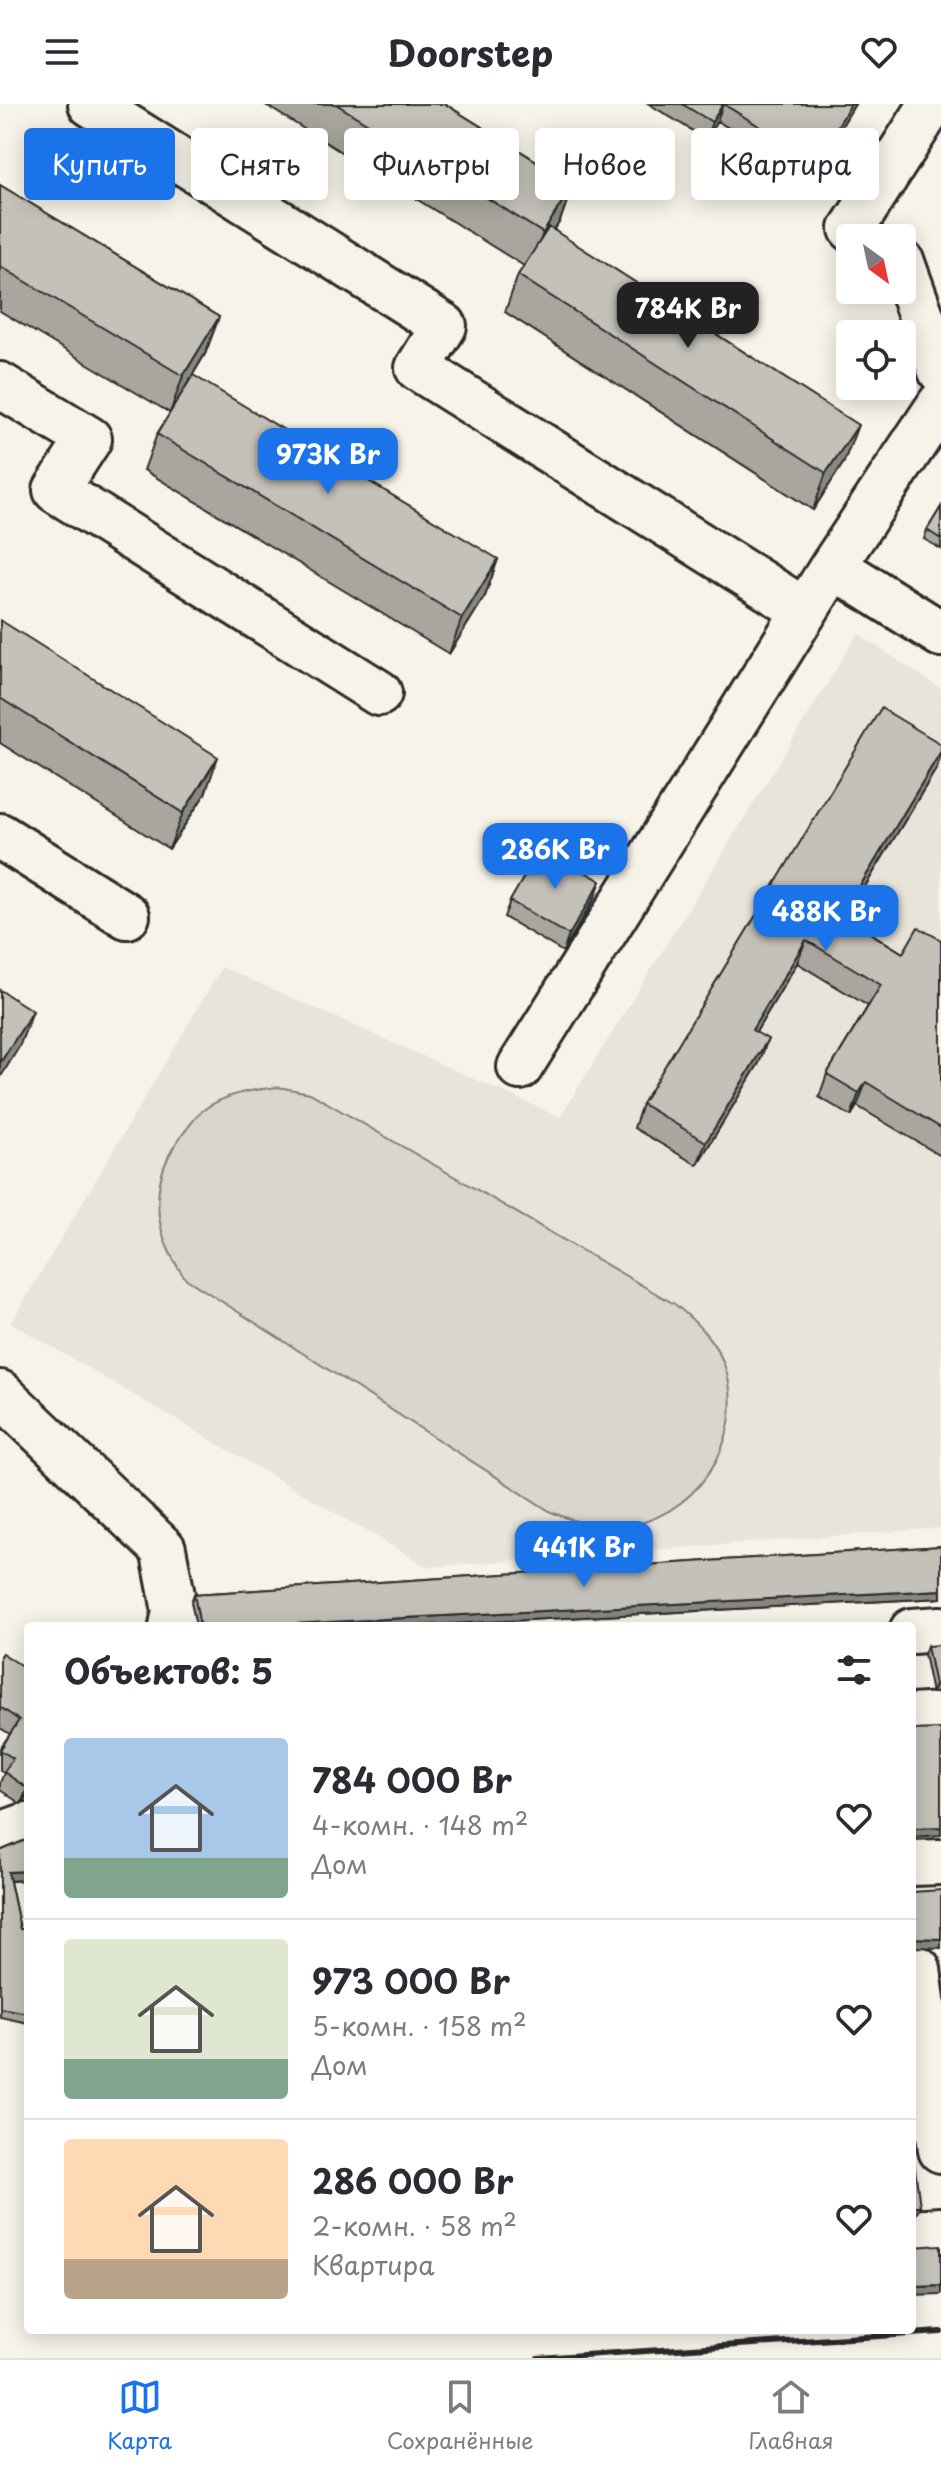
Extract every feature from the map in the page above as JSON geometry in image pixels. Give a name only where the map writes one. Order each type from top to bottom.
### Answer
[{"type":"lane","points":[[91,104],[444,326],[418,368],[805,611]]},
{"type":"lane","points":[[873,224],[877,193],[932,104]]},
{"type":"lane","points":[[916,302],[941,371]]},
{"type":"lane","points":[[0,385],[89,439],[56,490],[379,693]]},
{"type":"lane","points":[[520,1067],[833,566],[941,403]]},
{"type":"lane","points":[[833,566],[941,634]]},
{"type":"lane","points":[[0,836],[127,916]]},
{"type":"lane","points":[[0,1393],[163,1549],[175,1611],[173,1622]]},
{"type":"lane","points":[[916,1631],[941,1629]]},
{"type":"lane","points":[[916,1717],[941,1715]]},
{"type":"lane","points":[[0,1835],[24,1826]]},
{"type":"lane","points":[[916,1863],[941,1862]]},
{"type":"lane","points":[[918,1969],[929,2124]]},
{"type":"lane","points":[[916,2232],[941,2230]]},
{"type":"shaded area","points":[[858,634],[941,689],[941,1528],[428,1567],[11,1323],[222,967],[560,1117]]},
{"type":"shaded area","points":[[278,1087],[310,1093],[676,1305],[691,1318],[721,1358],[730,1395],[729,1423],[722,1449],[709,1473],[691,1494],[670,1510],[645,1522],[617,1527],[591,1525],[551,1512],[185,1278],[165,1242],[158,1204],[165,1166],[173,1148],[198,1115],[210,1105],[238,1094]]},
{"type":"building","points":[[336,104],[445,104],[483,128],[375,128]]},
{"type":"building","points":[[682,104],[723,104],[712,122]]},
{"type":"building","points":[[723,104],[851,104],[836,128],[762,128]]},
{"type":"building","points":[[519,150],[535,160],[535,200],[563,200],[543,233],[490,200],[519,200]]},
{"type":"building","points":[[0,185],[219,317],[183,376],[0,266]]},
{"type":"building","points":[[549,227],[858,425],[826,473],[518,275]]},
{"type":"building","points":[[193,375],[498,559],[462,618],[157,434]]},
{"type":"building","points":[[941,507],[941,539],[927,530]]},
{"type":"building","points":[[0,620],[218,757],[183,813],[0,698]]},
{"type":"building","points":[[881,708],[941,744],[941,751],[842,916],[903,953],[918,927],[941,940],[941,1128],[866,1082],[859,1093],[827,1074],[881,985],[806,940],[752,1030],[768,1039],[706,1142],[642,1104]]},
{"type":"building","points":[[541,847],[601,881],[569,935],[510,901]]},
{"type":"building","points":[[0,990],[33,1011],[0,1063]]},
{"type":"building","points":[[941,1546],[941,1590],[329,1622],[199,1622],[194,1594]]},
{"type":"building","points":[[941,1645],[941,1684],[935,1685],[927,1646]]},
{"type":"building","points":[[2,1653],[24,1667],[24,1786],[4,1772],[13,1758],[0,1750],[19,1720],[0,1707]]},
{"type":"building","points":[[941,1729],[941,1827],[916,1828],[916,1730]]},
{"type":"building","points":[[24,1841],[24,1871],[8,1872],[20,1929],[24,1929],[24,2012],[0,2008],[0,1851]]},
{"type":"building","points":[[941,1890],[941,1939],[916,1938],[916,1892]]},
{"type":"building","points":[[916,2176],[920,2206],[916,2206]]},
{"type":"building","points":[[941,2245],[941,2285],[916,2286],[916,2247]]},
{"type":"railway","points":[[916,2334],[941,2332]]},
{"type":"railway","points":[[538,2358],[910,2334]]}]
